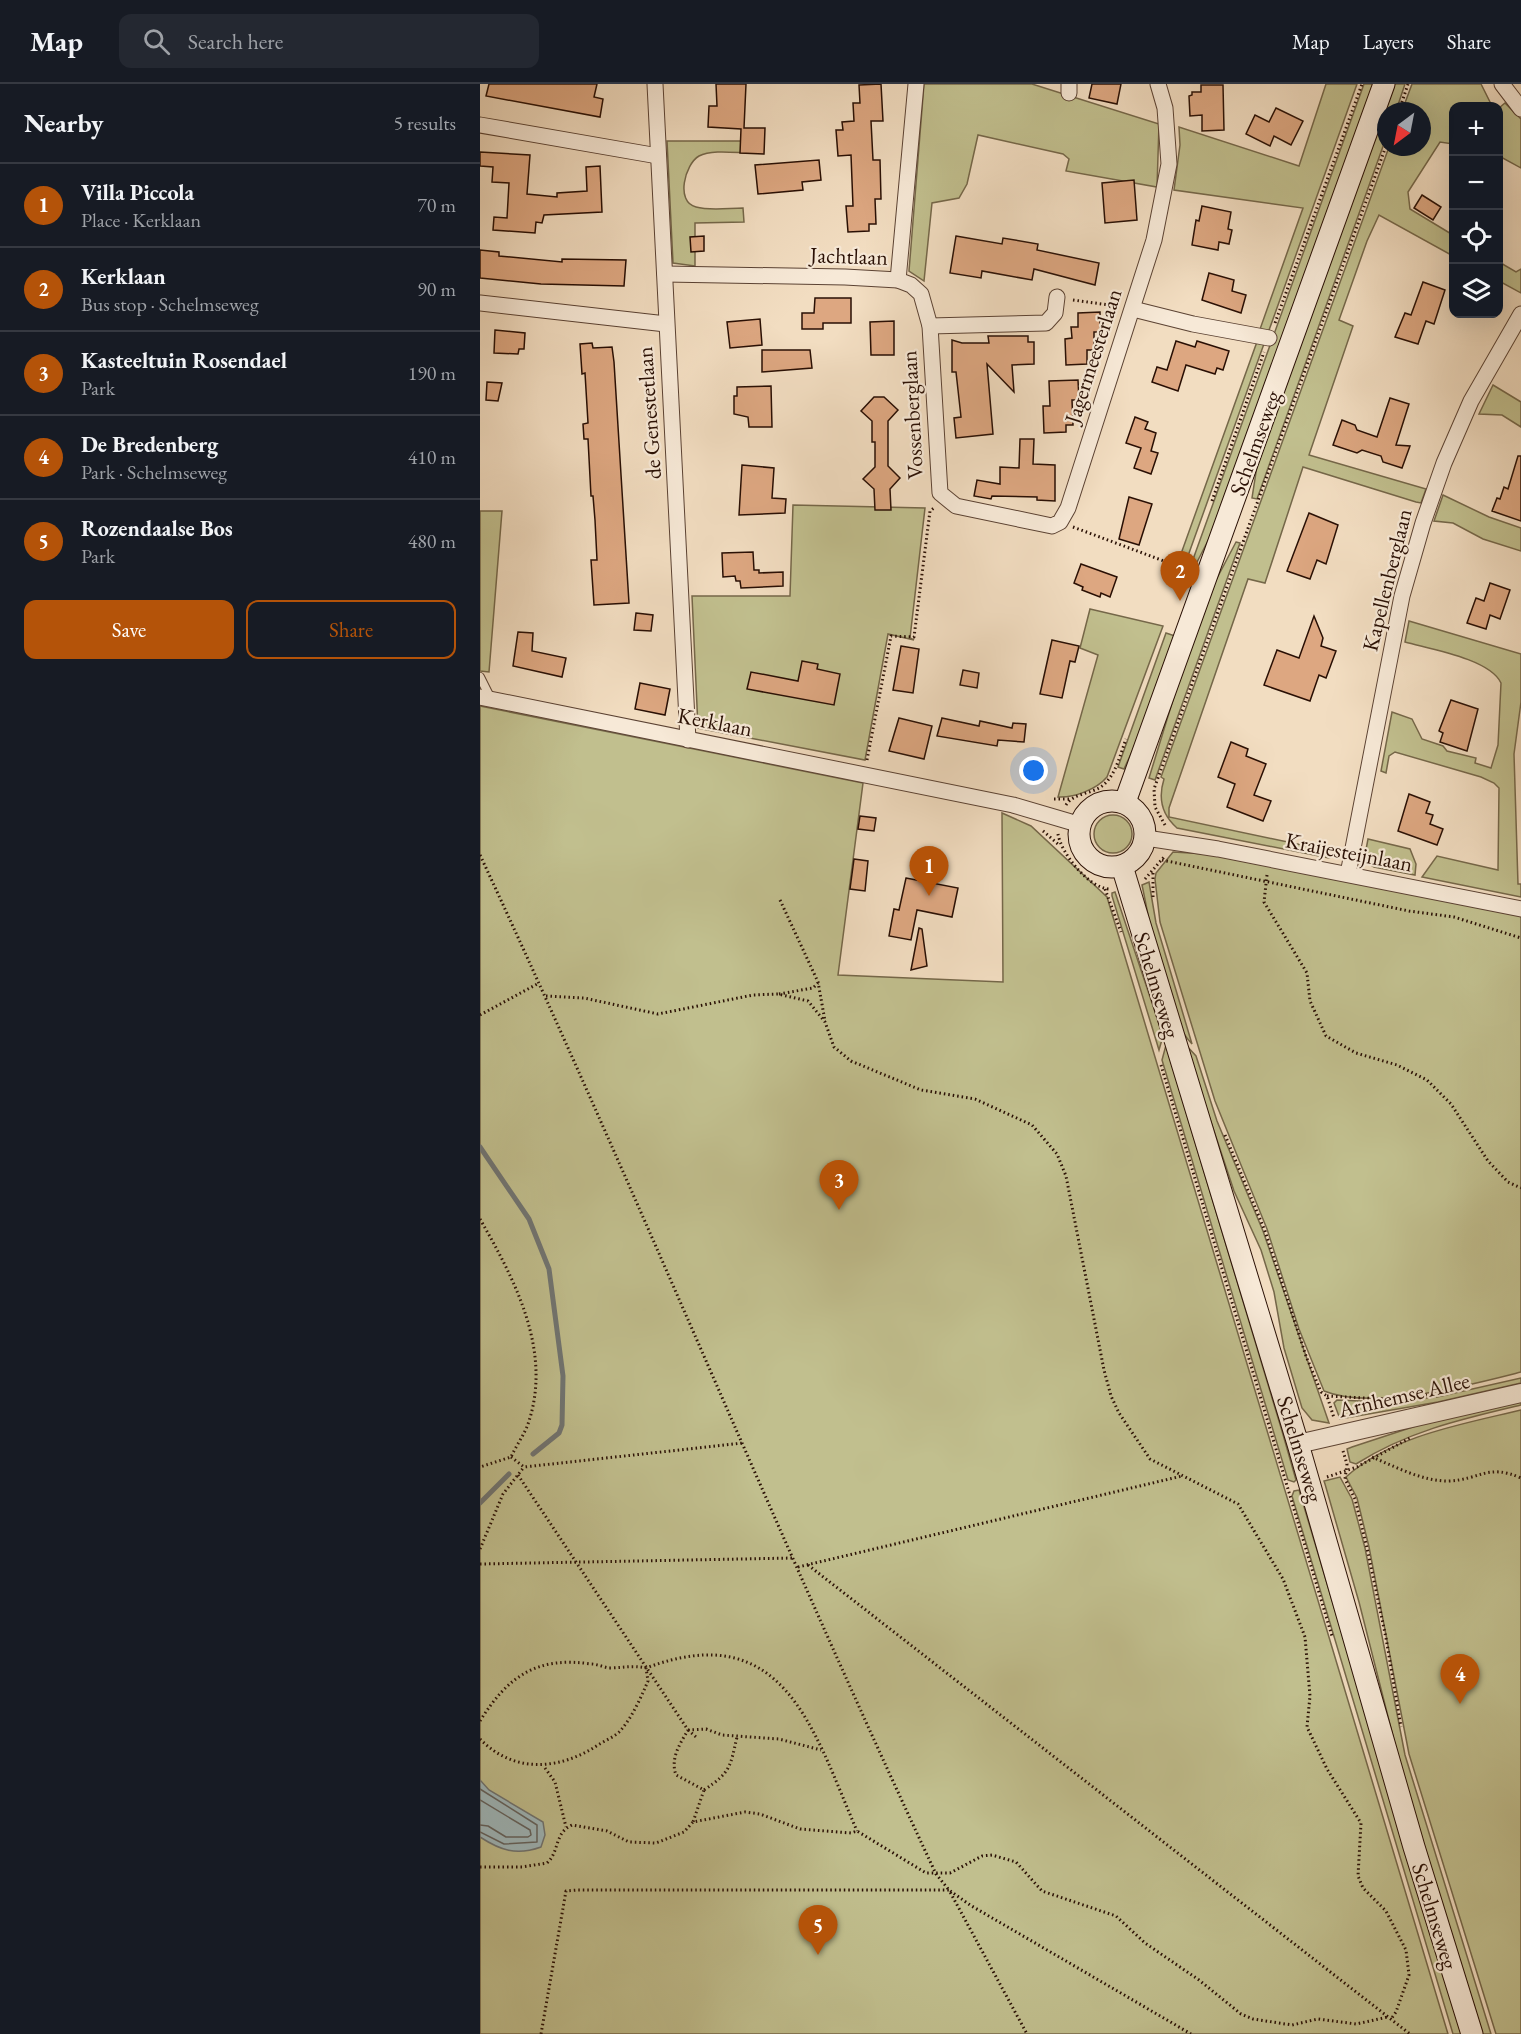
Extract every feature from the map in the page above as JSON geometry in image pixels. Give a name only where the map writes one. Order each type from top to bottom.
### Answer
[{"type":"main road","name":"Schelmseweg","points":[[1125,802],[1384,84]]},
{"type":"main road","points":[[1111,800],[1125,802],[1138,812],[1144,824],[1146,838],[1135,858],[1122,866],[1113,868],[1104,866],[1086,855],[1081,843],[1081,825],[1090,809],[1101,802],[1111,800]]},
{"type":"main road","name":"Schelmseweg","points":[[1122,866],[1299,1444],[1414,1847],[1472,2034]]},
{"type":"street","name":"de Genestetlaan","points":[[655,84],[688,740]]},
{"type":"street","points":[[898,280],[916,84]]},
{"type":"street","name":"Jagermeesterlaan","points":[[1060,522],[1133,309],[1154,240],[1169,164],[1165,108],[1158,84]]},
{"type":"street","points":[[1502,84],[1511,99],[1521,109]]},
{"type":"street","points":[[480,125],[658,156]]},
{"type":"street","name":"Jachtlaan","points":[[665,274],[898,280],[911,285],[921,294],[930,326]]},
{"type":"street","points":[[930,326],[1046,323],[1055,313],[1057,297]]},
{"type":"street","points":[[480,303],[666,324]]},
{"type":"street","points":[[1133,309],[1193,324],[1269,338]]},
{"type":"street","name":"Kapellenberglaan","points":[[1348,874],[1402,596],[1416,544],[1433,491],[1460,427],[1490,365],[1521,314]]},
{"type":"street","name":"Vossenberglaan","points":[[930,326],[940,493],[945,500]]},
{"type":"street","points":[[945,500],[956,506],[1052,526],[1060,522]]},
{"type":"street","name":"Kerklaan","points":[[485,698],[1014,805],[1081,825]]},
{"type":"street","points":[[1146,838],[1167,841]]},
{"type":"street","name":"Kraijesteijnlaan","points":[[1167,841],[1521,909]]},
{"type":"street","name":"Arnhemse Allee","points":[[1299,1444],[1521,1393]]},
{"type":"lane","points":[[480,677],[485,698]]},
{"type":"path","name":"Schelmseweg","points":[[1210,505],[1362,84]]},
{"type":"path","points":[[1402,102],[1408,84]]},
{"type":"path","points":[[1167,841],[1167,829],[1155,807],[1154,789],[1382,156]]},
{"type":"path","points":[[1057,297],[1133,309]]},
{"type":"path","points":[[863,775],[891,636],[914,637],[930,511],[945,500]]},
{"type":"path","points":[[1060,522],[1188,570]]},
{"type":"path","points":[[1184,580],[1192,559]]},
{"type":"path","points":[[1070,799],[1101,787],[1113,774],[1128,734]]},
{"type":"path","points":[[1060,845],[1083,873],[1105,889],[1122,935]]},
{"type":"path","points":[[480,855],[540,982],[865,1722],[936,1874],[949,1890],[1027,2034]]},
{"type":"path","points":[[1270,859],[1264,902],[1307,973],[1310,1001],[1326,1036],[1356,1053],[1397,1065],[1427,1080],[1451,1104],[1488,1161],[1508,1182],[1521,1188]]},
{"type":"path","points":[[1162,860],[1409,911],[1454,917],[1521,938]]},
{"type":"path","points":[[693,1822],[746,1812],[760,1814],[800,1829],[828,1833],[857,1831],[926,1873],[950,1873],[982,1856],[992,1855],[1016,1862],[1042,1891],[1116,1916],[1145,1944],[1199,1980],[1241,2014],[1253,2019],[1292,2025],[1318,2019],[1356,2024],[1389,2018],[1396,2012],[1409,1975],[1407,1957],[1394,1923],[1363,1888],[1358,1876],[1361,1823],[1327,1769],[1307,1727],[1310,1696],[1305,1637],[1283,1579],[1238,1504],[1150,1460],[1111,1396],[1066,1176],[1058,1154],[1032,1125],[975,1099],[921,1090],[851,1061],[834,1047],[825,1022],[818,982],[780,900]]},
{"type":"path","points":[[480,1015],[540,982]]},
{"type":"path","points":[[546,996],[584,998],[658,1014],[753,995],[778,994],[813,988],[818,982]]},
{"type":"path","points":[[778,994],[808,1001],[825,1022]]},
{"type":"path","points":[[1159,1058],[1288,1487]]},
{"type":"path","name":"Schelmseweg","points":[[1223,1130],[1265,1231],[1314,1376],[1321,1392],[1327,1396],[1339,1435],[1347,1464],[1345,1479],[1355,1499],[1378,1597],[1401,1732]]},
{"type":"path","points":[[480,1219],[515,1287],[536,1347],[536,1385],[528,1424],[511,1457],[480,1467]]},
{"type":"path","points":[[1327,1396],[1384,1399],[1437,1394]]},
{"type":"path","points":[[1345,1472],[1417,1435]]},
{"type":"path","points":[[511,1457],[524,1467],[743,1443]]},
{"type":"path","points":[[1372,1457],[1433,1479],[1449,1481],[1495,1470],[1521,1478]]},
{"type":"path","points":[[480,1549],[503,1494],[524,1467]]},
{"type":"path","points":[[518,1475],[688,1730],[696,1737]]},
{"type":"path","points":[[798,1567],[1184,1475]]},
{"type":"path","points":[[480,1564],[793,1558]]},
{"type":"path","points":[[808,1565],[1410,2034]]},
{"type":"path","points":[[480,1721],[506,1689],[537,1665],[571,1663],[608,1668],[630,1665],[646,1668],[672,1658],[732,1656],[765,1670],[787,1690],[822,1750],[857,1831]]},
{"type":"path","points":[[480,1739],[489,1749],[522,1764],[544,1767],[585,1754],[620,1731],[648,1680],[646,1668]]},
{"type":"path","points":[[688,1730],[706,1729],[737,1737],[779,1739],[822,1750]]},
{"type":"path","points":[[688,1730],[674,1758],[673,1766],[676,1775],[705,1790]]},
{"type":"path","points":[[480,1867],[522,1867],[547,1863],[556,1851],[559,1836],[566,1827],[579,1824],[606,1831],[629,1842],[656,1843],[684,1832],[693,1822],[705,1790],[720,1781],[731,1768],[737,1737]]},
{"type":"path","points":[[544,1767],[555,1782],[566,1827]]},
{"type":"path","points":[[541,2034],[566,1891],[949,1890],[970,1905],[1191,2034]]},
{"type":"shaded area","points":[[924,84],[1032,84],[1159,124],[1157,187],[1066,171],[1069,159],[1063,154],[978,135],[967,184],[959,198],[932,203],[924,281],[909,271]]},
{"type":"shaded area","points":[[1326,84],[1357,84],[1268,333],[1259,332],[1303,208],[1174,190],[1180,145],[1179,127],[1299,166]]},
{"type":"shaded area","points":[[1364,84],[1375,84],[1214,529],[1195,566],[1191,565]]},
{"type":"shaded area","points":[[1393,84],[1405,84],[1399,102],[1387,102]]},
{"type":"shaded area","points":[[1412,84],[1481,84],[1490,102],[1449,102],[1449,143],[1440,142],[1408,192],[1410,209],[1449,233],[1449,254],[1379,215],[1367,241],[1339,320],[1353,326],[1309,455],[1426,489],[1421,503],[1303,467],[1265,583],[1248,579],[1169,808],[1169,817],[1340,853],[1329,858],[1177,828],[1168,818],[1163,806],[1161,793],[1164,779],[1161,777],[1386,156],[1431,156],[1431,102],[1405,102]]},
{"type":"shaded area","points":[[1505,103],[1521,119],[1521,168],[1503,158],[1503,105]]},
{"type":"shaded area","points":[[1377,129],[1377,156],[1380,156],[1257,499],[1252,498],[1257,466]]},
{"type":"shaded area","points":[[667,141],[753,141],[751,153],[717,152],[699,156],[686,174],[684,191],[690,204],[707,209],[743,208],[744,222],[695,223],[695,266],[673,263]]},
{"type":"shaded area","points":[[1503,264],[1516,272],[1521,269],[1521,293],[1503,283]]},
{"type":"shaded area","points":[[1258,339],[1265,341],[1184,567],[1177,565]]},
{"type":"shaded area","points":[[1493,385],[1521,402],[1521,427],[1502,415],[1479,414]]},
{"type":"shaded area","points":[[1443,495],[1489,517],[1521,528],[1521,551],[1483,539],[1453,523],[1434,521]]},
{"type":"shaded area","points":[[793,505],[925,508],[910,638],[914,640],[888,634],[865,760],[698,728],[692,596],[790,596]]},
{"type":"shaded area","points":[[480,511],[502,511],[489,672],[480,671]]},
{"type":"shaded area","points":[[1236,542],[1240,543],[1155,780],[1149,778],[1177,687],[1215,582]]},
{"type":"shaded area","points":[[1090,609],[1163,626],[1107,777],[1085,792],[1058,797],[1098,655],[1080,648]]},
{"type":"shaded area","points":[[1409,621],[1521,654],[1521,702],[1514,754],[1518,884],[1521,884],[1521,897],[1422,877],[1437,856],[1498,870],[1499,788],[1481,777],[1395,752],[1389,756],[1386,773],[1381,771],[1392,712],[1412,719],[1422,739],[1443,746],[1447,751],[1476,758],[1475,763],[1491,768],[1498,745],[1501,683],[1485,667],[1472,661],[1405,642]]},
{"type":"shaded area","points":[[1166,633],[1175,636],[1142,730],[1124,769],[1118,767]]},
{"type":"shaded area","points":[[480,706],[863,783],[838,975],[1003,982],[1002,813],[1031,826],[1107,897],[1448,2034],[480,2034]]},
{"type":"shaded area","points":[[1113,815],[1127,820],[1132,834],[1127,848],[1113,853],[1099,848],[1094,834],[1099,820]]},
{"type":"shaded area","points":[[1368,839],[1410,849],[1416,864],[1415,875],[1374,867],[1367,863],[1365,855]]},
{"type":"shaded area","points":[[1173,852],[1207,854],[1521,916],[1521,1372],[1449,1389],[1394,1397],[1344,1396],[1324,1391],[1299,1329],[1267,1229],[1215,1101],[1160,922],[1156,873]]},
{"type":"shaded area","points":[[1149,882],[1156,923],[1192,1044],[1182,1031],[1166,992],[1142,885]]},
{"type":"shaded area","points":[[1115,892],[1163,1036],[1159,1050],[1112,896]]},
{"type":"shaded area","points":[[1185,1044],[1196,1056],[1217,1121],[1263,1231],[1329,1423],[1312,1420],[1302,1408],[1284,1348],[1274,1292],[1261,1250],[1234,1191]]},
{"type":"shaded area","points":[[1166,1045],[1282,1431],[1296,1480],[1294,1482],[1288,1480],[1162,1060]]},
{"type":"shaded area","points":[[1521,1378],[1521,1383],[1438,1402],[1340,1419],[1334,1403],[1337,1400],[1384,1402],[1437,1397]]},
{"type":"shaded area","points":[[1521,1400],[1521,1405],[1436,1427],[1395,1443],[1356,1464],[1350,1462],[1347,1449],[1352,1447],[1431,1421]]},
{"type":"shaded area","points":[[1521,1410],[1521,2034],[1496,2034],[1409,1754],[1369,1547],[1357,1498],[1346,1477],[1384,1451],[1406,1441]]},
{"type":"shaded area","points":[[1340,1477],[1352,1499],[1365,1548],[1405,1755],[1491,2034],[1482,2034],[1476,2020],[1400,1764],[1359,1602],[1324,1481]]},
{"type":"shaded area","points":[[1299,1490],[1462,2034],[1453,2034],[1292,1496],[1294,1491]]},
{"type":"water","points":[[480,1780],[489,1790],[543,1822],[545,1835],[541,1847],[524,1851],[509,1850],[480,1837]]},
{"type":"building","points":[[489,84],[597,84],[594,97],[603,99],[600,117],[486,96]]},
{"type":"building","points":[[716,84],[746,84],[744,128],[765,128],[764,154],[740,153],[741,129],[708,127],[709,106],[717,106]]},
{"type":"building","points":[[881,84],[883,121],[871,121],[873,160],[880,160],[881,199],[875,199],[876,224],[869,224],[869,231],[848,232],[846,206],[853,206],[851,155],[838,156],[836,130],[843,130],[842,122],[854,121],[853,103],[860,103],[859,85]]},
{"type":"building","points":[[1092,84],[1121,84],[1117,104],[1089,98]]},
{"type":"building","points":[[1201,85],[1223,85],[1224,130],[1202,131],[1202,115],[1190,116],[1189,96],[1192,92],[1201,92]]},
{"type":"building","points":[[1276,108],[1303,121],[1291,145],[1274,136],[1270,146],[1246,134],[1255,115],[1269,122]]},
{"type":"building","points":[[480,152],[530,155],[527,194],[557,197],[557,193],[587,191],[586,167],[600,166],[602,212],[544,215],[542,223],[536,222],[535,233],[493,230],[494,217],[507,218],[509,183],[492,182],[493,167],[480,166]]},
{"type":"building","points":[[819,160],[821,180],[802,182],[803,190],[758,194],[755,165]]},
{"type":"building","points":[[1134,180],[1137,220],[1105,223],[1102,183]]},
{"type":"building","points":[[1422,195],[1441,207],[1433,220],[1414,208]]},
{"type":"building","points":[[1202,206],[1231,212],[1228,229],[1232,230],[1229,244],[1219,242],[1218,250],[1192,245],[1196,220],[1199,221]]},
{"type":"building","points":[[704,236],[704,251],[691,252],[690,237]]},
{"type":"building","points":[[956,236],[1002,244],[1003,238],[1038,244],[1037,250],[1099,263],[1095,285],[1034,269],[1032,280],[982,271],[981,278],[950,273]]},
{"type":"building","points":[[480,250],[499,252],[499,256],[562,262],[562,259],[626,260],[624,286],[541,284],[480,278]]},
{"type":"building","points":[[1209,273],[1234,280],[1232,291],[1246,295],[1241,313],[1202,300]]},
{"type":"building","points":[[1423,282],[1445,290],[1434,324],[1426,321],[1418,344],[1395,337],[1405,313],[1411,315]]},
{"type":"building","points":[[815,298],[851,298],[851,323],[823,323],[823,329],[802,329],[802,313],[814,313]]},
{"type":"building","points":[[1100,312],[1100,332],[1094,332],[1094,350],[1087,350],[1087,364],[1066,365],[1065,339],[1072,338],[1071,327],[1078,327],[1078,313]]},
{"type":"building","points":[[760,319],[762,345],[730,348],[727,322]]},
{"type":"building","points":[[894,321],[894,355],[871,355],[870,322]]},
{"type":"building","points":[[495,330],[525,333],[524,349],[519,349],[518,354],[494,353]]},
{"type":"building","points":[[988,336],[1028,336],[1028,342],[1034,342],[1034,364],[1012,365],[1014,392],[987,364],[993,434],[956,438],[954,418],[961,417],[956,372],[952,372],[952,340],[962,343],[989,343]]},
{"type":"building","points":[[1176,341],[1195,347],[1197,341],[1229,351],[1223,370],[1217,368],[1215,374],[1186,365],[1178,391],[1152,382],[1157,367],[1167,370]]},
{"type":"building","points":[[592,343],[593,348],[612,347],[629,603],[594,605],[591,560],[597,560],[595,520],[593,496],[591,496],[588,439],[584,439],[583,424],[588,423],[585,373],[582,374],[580,344]]},
{"type":"building","points":[[762,350],[810,350],[812,368],[762,372]]},
{"type":"building","points":[[1078,380],[1079,400],[1072,400],[1073,425],[1066,425],[1066,432],[1044,433],[1043,406],[1050,406],[1049,381]]},
{"type":"building","points":[[487,382],[502,383],[498,401],[486,400]]},
{"type":"building","points":[[771,386],[772,427],[749,427],[748,417],[734,414],[734,396],[737,396],[737,387]]},
{"type":"building","points":[[874,397],[884,397],[898,410],[888,421],[888,466],[900,478],[890,489],[891,510],[875,510],[874,489],[863,479],[875,467],[875,442],[872,442],[872,421],[861,411]]},
{"type":"building","points":[[1390,398],[1409,404],[1396,445],[1410,446],[1402,468],[1383,462],[1381,456],[1362,450],[1357,453],[1333,445],[1342,420],[1355,425],[1357,430],[1377,437]]},
{"type":"building","points":[[1135,417],[1148,422],[1145,429],[1156,433],[1151,451],[1158,453],[1151,474],[1134,468],[1141,448],[1126,443]]},
{"type":"building","points":[[1020,439],[1034,439],[1033,464],[1055,465],[1055,501],[1037,500],[1037,497],[992,496],[991,499],[974,496],[977,480],[1000,484],[1000,467],[1019,468]]},
{"type":"building","points":[[1518,456],[1521,456],[1521,521],[1492,511],[1504,487],[1508,489]]},
{"type":"building","points":[[742,465],[774,468],[772,498],[786,499],[785,513],[739,515]]},
{"type":"building","points":[[1129,497],[1152,504],[1139,545],[1119,539]]},
{"type":"building","points":[[1309,513],[1338,525],[1326,564],[1317,560],[1310,579],[1287,571]]},
{"type":"building","points":[[753,552],[754,570],[759,570],[759,573],[783,572],[783,586],[741,588],[740,581],[736,581],[735,576],[723,577],[722,553]]},
{"type":"building","points":[[1081,564],[1117,577],[1110,597],[1101,593],[1100,597],[1082,590],[1083,587],[1074,583]]},
{"type":"building","points":[[1490,583],[1510,590],[1500,619],[1490,615],[1486,629],[1467,623],[1476,598],[1484,601]]},
{"type":"building","points":[[636,613],[653,615],[651,631],[634,630]]},
{"type":"building","points":[[1314,616],[1323,638],[1321,646],[1336,651],[1326,678],[1319,675],[1310,701],[1264,685],[1277,650],[1299,658]]},
{"type":"building","points":[[518,632],[533,633],[532,651],[566,658],[562,677],[513,666]]},
{"type":"building","points":[[1052,640],[1079,646],[1075,662],[1070,661],[1062,698],[1040,694]]},
{"type":"building","points":[[901,646],[919,649],[913,693],[893,690]]},
{"type":"building","points":[[802,661],[818,664],[817,669],[840,674],[834,705],[747,689],[751,672],[798,681]]},
{"type":"building","points":[[963,670],[979,673],[977,688],[960,685]]},
{"type":"building","points":[[640,683],[670,689],[665,715],[635,709]]},
{"type":"building","points":[[1451,700],[1478,709],[1467,751],[1440,742],[1443,733],[1439,731]]},
{"type":"building","points":[[899,718],[932,726],[924,759],[889,751]]},
{"type":"building","points":[[942,718],[979,726],[980,721],[1012,728],[1013,723],[1026,724],[1024,742],[998,740],[997,746],[937,736]]},
{"type":"building","points":[[1231,742],[1248,749],[1246,756],[1266,764],[1254,795],[1271,801],[1263,821],[1227,807],[1235,784],[1218,777]]},
{"type":"building","points":[[1409,794],[1430,802],[1426,813],[1433,815],[1430,824],[1443,829],[1437,845],[1398,831]]},
{"type":"building","points":[[860,816],[876,818],[874,831],[858,829]]},
{"type":"building","points":[[854,859],[868,861],[865,891],[850,889]]},
{"type":"building","points":[[906,878],[958,888],[952,917],[917,910],[911,940],[889,936],[894,909],[899,910]]},
{"type":"building","points":[[919,928],[922,929],[927,966],[911,970]]},
{"type":"waterway","points":[[480,1147],[529,1219],[549,1269],[563,1376],[562,1425],[559,1433],[533,1454]]},
{"type":"waterway","points":[[480,1503],[509,1474]]},
{"type":"place","name":"Kerklaan","points":[[1180,601]]},
{"type":"place","name":"Villa Piccola","points":[[929,896]]},
{"type":"place","name":"Kasteeltuin Rosendael","points":[[839,1210]]},
{"type":"place","name":"De Bredenberg","points":[[1460,1704]]},
{"type":"place","name":"Rozendaalse Bos","points":[[818,1955]]}]
